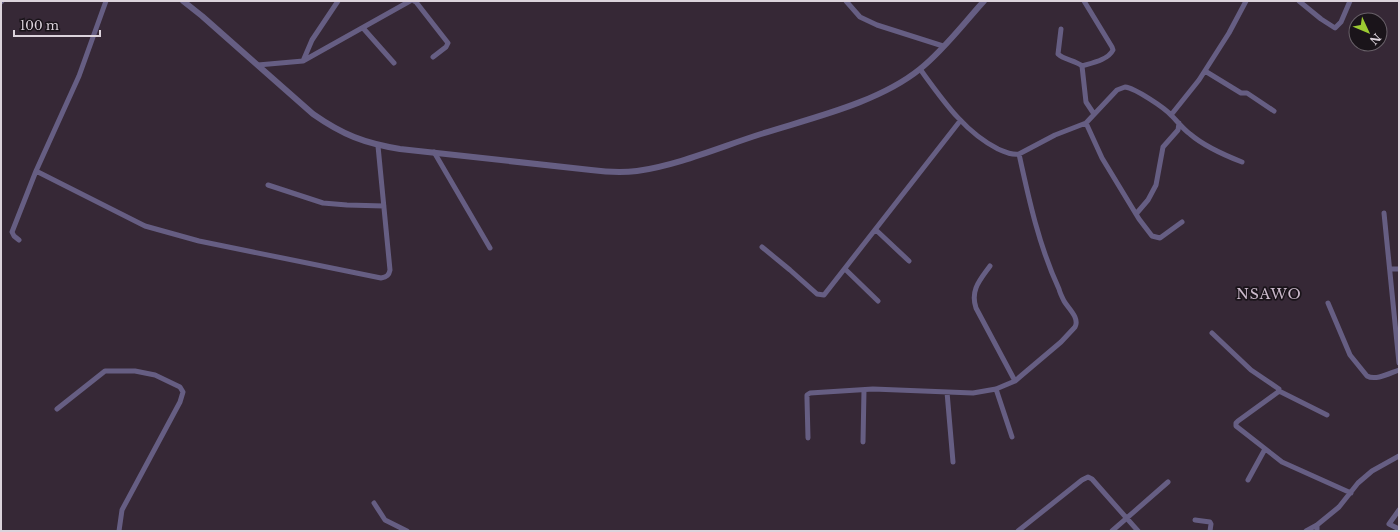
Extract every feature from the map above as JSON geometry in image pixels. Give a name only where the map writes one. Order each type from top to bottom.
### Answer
[{"type":"street","points":[[19,240],[12,232],[36,170],[79,76],[106,1]]},
{"type":"street","points":[[183,1],[313,114],[329,125],[353,138],[378,146],[400,149],[605,172],[628,172],[650,169],[811,119],[870,98],[894,86],[920,69],[984,1]]},
{"type":"street","points":[[303,60],[312,40],[338,1]]},
{"type":"street","points":[[258,65],[303,60],[410,1]]},
{"type":"street","points":[[414,1],[448,43],[433,57]]},
{"type":"street","points":[[846,1],[860,17],[877,25],[943,46]]},
{"type":"street","points":[[1061,29],[1058,54],[1061,56],[1082,66],[1100,60],[1109,55],[1113,50],[1112,47],[1084,1]]},
{"type":"street","points":[[1171,115],[1205,71],[1229,33],[1246,1]]},
{"type":"street","points":[[1299,1],[1321,19],[1335,28],[1341,22],[1350,1]]},
{"type":"street","points":[[363,28],[394,63]]},
{"type":"street","points":[[1082,66],[1086,102],[1094,114]]},
{"type":"street","points":[[920,69],[960,121],[979,137],[994,147],[1007,153],[1018,154],[1055,135],[1086,123],[1117,90],[1125,87],[1140,94],[1171,115],[1190,134],[1207,146],[1221,154],[1242,162]]},
{"type":"street","points":[[1205,71],[1241,93],[1247,93],[1274,111]]},
{"type":"street","points":[[762,247],[819,295],[825,294],[960,121]]},
{"type":"street","points":[[1086,123],[1102,158],[1136,214],[1150,233],[1157,238],[1164,236],[1182,222]]},
{"type":"street","points":[[1136,214],[1148,200],[1156,185],[1163,147],[1178,130],[1179,123]]},
{"type":"street","points":[[36,170],[144,226],[199,241],[381,278],[390,274],[390,270],[378,146]]},
{"type":"street","points":[[434,152],[490,248]]},
{"type":"street","points":[[808,438],[807,399],[809,394],[814,392],[864,390],[973,393],[996,389],[1015,381],[1072,332],[1076,325],[1074,316],[1063,300],[1039,236],[1018,154]]},
{"type":"street","points":[[268,186],[323,203],[347,206],[384,206]]},
{"type":"street","points":[[1384,213],[1399,363]]},
{"type":"street","points":[[876,230],[909,261]]},
{"type":"street","points":[[990,266],[974,291],[973,301],[1015,381]]},
{"type":"street","points":[[1390,269],[1399,268]]},
{"type":"street","points":[[845,269],[878,301]]},
{"type":"street","points":[[1328,303],[1350,355],[1367,376],[1375,378],[1399,370]]},
{"type":"street","points":[[1212,332],[1247,367],[1278,388],[1279,391],[1327,415]]},
{"type":"street","points":[[57,409],[105,371],[135,371],[156,375],[180,387],[183,392],[180,402],[122,510],[119,531]]},
{"type":"street","points":[[996,389],[1012,437]]},
{"type":"street","points":[[863,442],[864,390]]},
{"type":"street","points":[[1279,391],[1236,423],[1236,426],[1282,462],[1351,493]]},
{"type":"street","points":[[947,392],[953,462]]},
{"type":"street","points":[[1248,480],[1265,449]]},
{"type":"street","points":[[1306,531],[1313,528],[1339,507],[1358,483],[1372,471],[1399,456]]},
{"type":"street","points":[[1018,531],[1082,480],[1088,478],[1092,479],[1138,531]]},
{"type":"street","points":[[1112,531],[1168,482]]},
{"type":"street","points":[[374,503],[385,520],[407,531]]},
{"type":"street","points":[[1399,510],[1389,524],[1399,529]]},
{"type":"street","points":[[1195,520],[1210,522],[1210,531]]},
{"type":"street","points":[[1313,528],[1317,531]]},
{"type":"district","name":"NSAWO","points":[[1269,294]]}]
